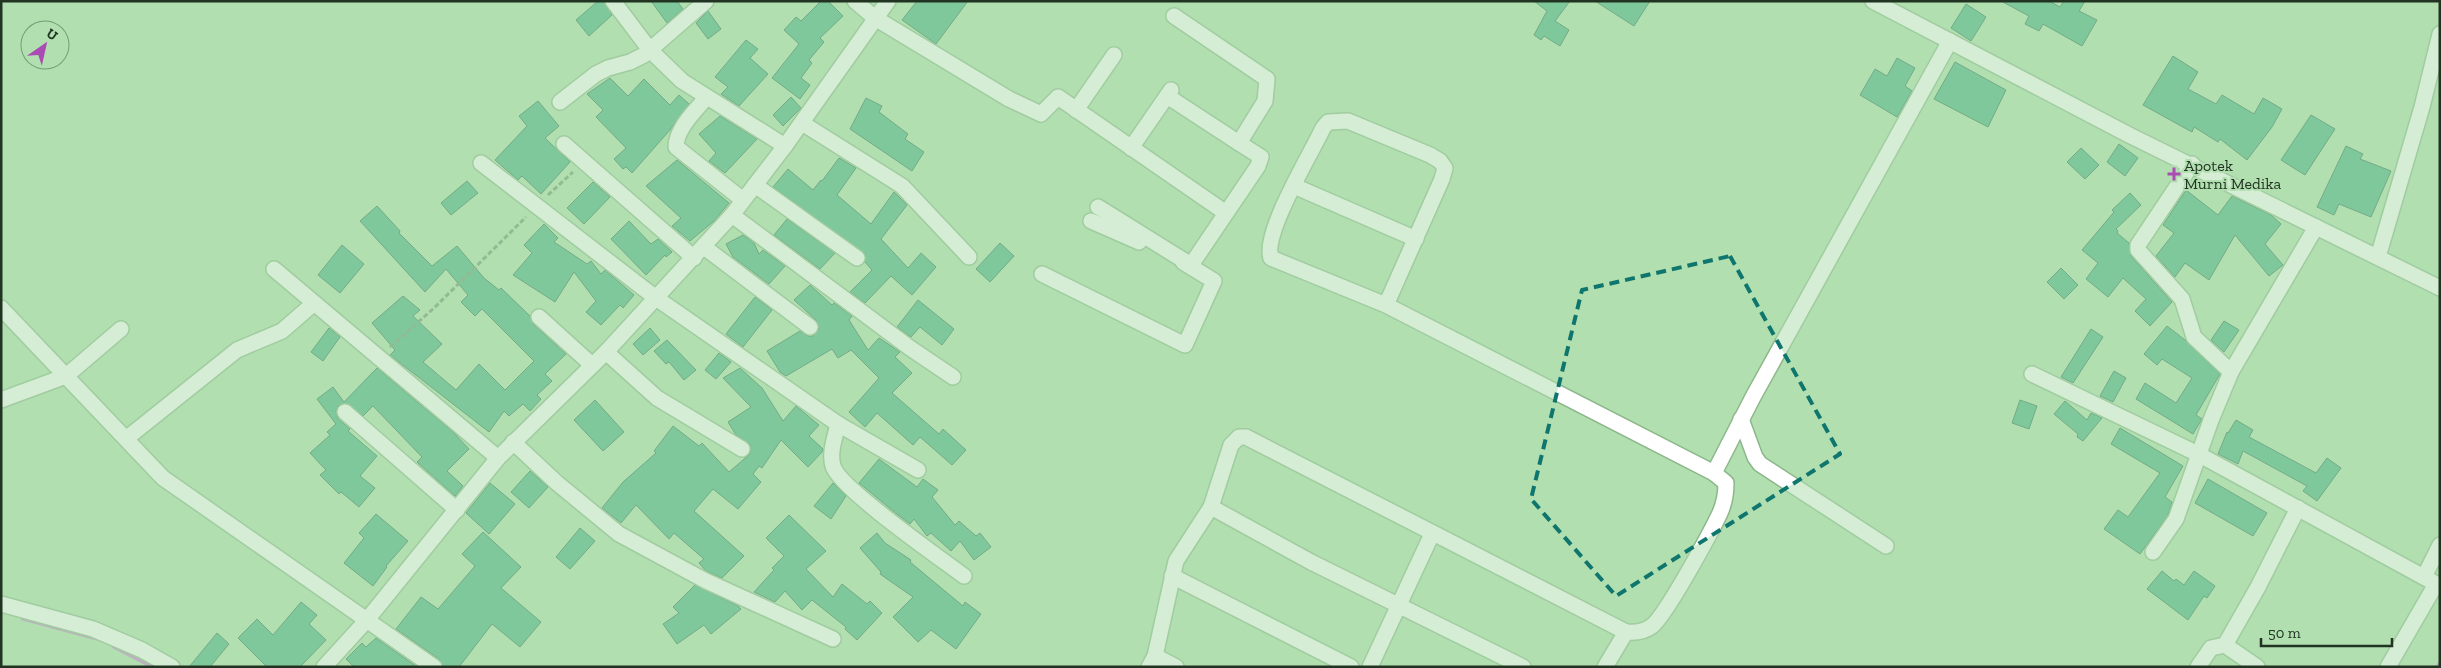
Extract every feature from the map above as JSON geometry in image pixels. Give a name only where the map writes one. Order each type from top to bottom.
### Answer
[{"type":"street","points":[[613,1],[650,50],[682,81],[706,98],[785,146]]},
{"type":"street","points":[[560,102],[596,74],[608,68],[637,60],[706,1]]},
{"type":"street","points":[[855,1],[875,18],[1009,99],[1041,114],[1058,98],[1226,213]]},
{"type":"street","points":[[324,667],[366,621],[498,458],[606,352],[732,215],[802,123],[888,1]]},
{"type":"street","points":[[1873,1],[2132,136],[2440,288]]},
{"type":"street","points":[[1174,16],[1267,79],[1265,101],[1239,143]]},
{"type":"street","points":[[2378,257],[2422,107],[2440,34]]},
{"type":"street","points":[[1714,473],[1741,419],[1950,41]]},
{"type":"street","points":[[1076,110],[1114,55]]},
{"type":"street","points":[[1131,148],[1169,93],[1261,157],[1258,166],[1191,265]]},
{"type":"street","points":[[706,98],[685,124],[676,140],[676,147],[743,200]]},
{"type":"street","points":[[1176,667],[1152,661],[1176,561],[1211,507],[1231,444],[1240,437],[1246,437],[1626,632],[1640,633],[1652,626],[1661,615],[1720,512],[1726,494],[1726,483],[1714,473],[1386,305],[1271,258],[1268,249],[1276,223],[1328,122],[1348,121],[1430,155],[1440,161],[1444,168],[1416,239],[1386,305]]},
{"type":"street","points":[[802,123],[902,186],[969,257]]},
{"type":"street","points":[[564,144],[583,163],[699,253],[810,327]]},
{"type":"street","points":[[481,163],[656,298],[838,424],[918,470]]},
{"type":"street","points":[[2192,164],[2138,245],[2138,250],[2182,299],[2194,337],[2231,372]]},
{"type":"street","points":[[755,185],[857,258]]},
{"type":"street","points":[[1294,186],[1416,239]]},
{"type":"street","points":[[1042,274],[1185,345],[1214,281],[1098,207]]},
{"type":"street","points":[[732,215],[910,348],[954,378]]},
{"type":"street","points":[[1091,221],[1191,265]]},
{"type":"street","points":[[2153,552],[2176,519],[2198,454],[2231,372],[2316,227]]},
{"type":"street","points":[[274,269],[313,304],[380,356],[498,458]]},
{"type":"street","points":[[127,438],[237,350],[282,331],[313,304]]},
{"type":"street","points":[[1,308],[127,438],[163,478],[434,667]]},
{"type":"street","points":[[539,317],[592,365]]},
{"type":"street","points":[[1,400],[66,376],[121,329]]},
{"type":"street","points":[[606,352],[657,398],[742,449]]},
{"type":"street","points":[[2032,374],[2198,454],[2433,582]]},
{"type":"street","points":[[345,412],[457,510]]},
{"type":"street","points":[[1741,419],[1755,457],[1760,464],[1886,546]]},
{"type":"street","points":[[838,424],[831,457],[835,471],[856,494],[964,576]]},
{"type":"street","points":[[513,442],[557,482],[620,534],[706,581],[833,639]]},
{"type":"street","points":[[1211,507],[1312,562],[1524,667]]},
{"type":"street","points":[[2198,667],[2212,648],[2225,645],[2254,594],[2298,508]]},
{"type":"street","points":[[1370,667],[1401,606],[1432,534]]},
{"type":"street","points":[[2388,667],[2433,582],[2440,545]]},
{"type":"street","points":[[1172,576],[1351,667]]},
{"type":"street","points":[[1,604],[93,629],[142,650],[172,667]]},
{"type":"street","points":[[1605,667],[1626,632]]},
{"type":"street","points":[[2225,645],[2257,667]]},
{"type":"path","points":[[380,356],[433,309],[536,206],[583,163]]},
{"type":"highlighted area","points":[[1730,256],[1840,454],[1616,596],[1531,499],[1582,290]]},
{"type":"building","points":[[598,1],[604,1],[612,15],[589,36],[576,20]]},
{"type":"building","points":[[651,1],[677,1],[683,9],[667,23]]},
{"type":"building","points":[[821,1],[828,1],[843,16],[820,38],[824,42],[809,60],[812,63],[801,78],[810,85],[800,99],[772,78],[799,44],[784,30],[796,17],[801,21]]},
{"type":"building","points":[[917,1],[968,1],[936,44],[902,20]]},
{"type":"building","points":[[1534,1],[1570,1],[1555,21],[1569,30],[1560,46],[1544,36],[1541,40],[1534,35],[1547,11]]},
{"type":"building","points":[[1595,1],[1650,1],[1634,26]]},
{"type":"building","points":[[2001,1],[2049,1],[2060,7],[2064,1],[2085,1],[2079,11],[2097,20],[2082,46],[2043,24],[2039,31],[2025,24],[2029,16]]},
{"type":"building","points":[[1966,4],[1986,17],[1971,41],[1951,28]]},
{"type":"building","points":[[708,11],[721,29],[708,39],[696,23]]},
{"type":"building","points":[[746,40],[758,49],[750,58],[768,74],[739,106],[721,94],[728,87],[715,77]]},
{"type":"building","points":[[2173,56],[2198,72],[2188,89],[2216,104],[2222,95],[2254,114],[2263,98],[2282,109],[2272,127],[2247,160],[2220,139],[2218,142],[2194,127],[2192,132],[2143,105]]},
{"type":"building","points":[[1897,58],[1915,68],[1905,86],[1912,91],[1897,117],[1860,95],[1875,69],[1887,76]]},
{"type":"building","points":[[1955,62],[2006,90],[1988,127],[1934,99]]},
{"type":"building","points":[[610,78],[628,96],[644,79],[670,105],[679,95],[689,104],[670,130],[632,173],[626,167],[623,169],[614,159],[626,148],[596,117],[603,110],[587,94]]},
{"type":"building","points":[[791,97],[801,108],[783,126],[773,115]]},
{"type":"building","points":[[866,98],[882,106],[879,112],[908,134],[905,139],[924,152],[912,171],[850,129]]},
{"type":"building","points":[[538,101],[559,126],[545,138],[570,162],[541,194],[522,176],[518,180],[495,160],[527,126],[519,116]]},
{"type":"building","points":[[2311,115],[2335,129],[2305,175],[2281,160]]},
{"type":"building","points":[[720,116],[757,139],[725,173],[709,161],[716,153],[699,134]]},
{"type":"building","points":[[2119,144],[2138,158],[2125,176],[2107,162]]},
{"type":"building","points":[[2346,146],[2363,154],[2360,159],[2391,171],[2371,217],[2339,204],[2334,215],[2317,207]]},
{"type":"building","points":[[2081,148],[2099,165],[2085,179],[2067,162]]},
{"type":"building","points":[[839,158],[856,168],[837,195],[871,224],[894,192],[907,205],[881,239],[908,268],[921,253],[936,267],[912,295],[891,276],[865,303],[850,292],[872,270],[865,262],[865,254],[773,187],[788,169],[813,190]]},
{"type":"building","points":[[677,160],[729,203],[714,221],[690,241],[672,226],[681,218],[646,186]]},
{"type":"building","points":[[467,181],[478,193],[451,215],[441,203]]},
{"type":"building","points":[[593,182],[610,197],[584,224],[567,208]]},
{"type":"building","points":[[2186,190],[2218,215],[2232,196],[2271,215],[2281,224],[2265,244],[2283,265],[2269,276],[2235,235],[2209,280],[2185,263],[2175,277],[2156,256],[2174,233],[2163,225]]},
{"type":"building","points":[[2130,193],[2141,205],[2116,229],[2117,233],[2129,243],[2131,256],[2172,302],[2150,326],[2135,311],[2146,299],[2123,278],[2108,297],[2086,279],[2098,263],[2082,250],[2114,212],[2112,210]]},
{"type":"building","points":[[377,206],[400,231],[399,233],[432,266],[457,246],[484,278],[499,290],[501,288],[530,316],[533,324],[566,354],[545,374],[552,381],[537,395],[541,399],[530,411],[523,404],[509,416],[504,411],[489,432],[390,355],[395,350],[372,323],[403,296],[420,310],[413,316],[442,344],[423,362],[456,390],[479,364],[505,390],[534,361],[482,309],[475,316],[461,302],[468,295],[446,269],[425,292],[360,221]]},
{"type":"building","points":[[787,219],[835,253],[820,269],[774,235]]},
{"type":"building","points":[[629,221],[651,244],[658,239],[672,252],[666,257],[665,255],[646,275],[611,239]]},
{"type":"building","points":[[544,224],[558,238],[554,242],[587,264],[591,261],[601,274],[605,270],[634,295],[623,308],[620,305],[601,325],[586,312],[596,301],[574,272],[555,302],[513,275],[532,253],[524,245]]},
{"type":"building","points":[[743,235],[754,243],[759,254],[763,250],[785,266],[769,284],[733,257],[726,244]]},
{"type":"building","points":[[1000,243],[1014,256],[990,282],[976,269]]},
{"type":"building","points":[[342,245],[364,264],[340,293],[318,275]]},
{"type":"building","points":[[2061,268],[2078,285],[2064,299],[2047,282]]},
{"type":"building","points":[[810,285],[832,305],[834,303],[852,316],[849,320],[868,350],[879,338],[900,352],[895,357],[912,373],[892,393],[939,434],[943,429],[966,450],[952,465],[920,437],[913,445],[877,413],[865,427],[849,412],[879,378],[851,350],[838,358],[832,349],[786,376],[780,372],[767,351],[800,331],[808,336],[813,336],[819,329],[816,320],[794,300]]},
{"type":"building","points":[[755,297],[772,310],[743,347],[726,334]]},
{"type":"building","points":[[918,300],[954,329],[942,345],[920,327],[911,337],[897,327]]},
{"type":"building","points":[[2224,321],[2239,330],[2224,352],[2211,340]]},
{"type":"building","points":[[2167,326],[2185,340],[2220,374],[2196,415],[2202,419],[2193,434],[2136,399],[2145,383],[2176,403],[2192,378],[2162,359],[2157,365],[2144,354]]},
{"type":"building","points":[[329,328],[340,337],[323,361],[311,352]]},
{"type":"building","points":[[650,328],[660,340],[643,355],[633,344]]},
{"type":"building","points":[[2091,329],[2103,337],[2073,383],[2061,377]]},
{"type":"building","points":[[667,340],[696,370],[684,380],[669,362],[666,364],[654,351]]},
{"type":"building","points":[[719,353],[731,362],[716,379],[705,370]]},
{"type":"building","points":[[377,368],[453,432],[469,449],[447,471],[463,486],[455,496],[417,462],[422,457],[373,406],[363,416],[346,403],[338,406],[336,411],[338,419],[350,429],[348,431],[377,456],[360,476],[375,488],[359,507],[341,492],[339,494],[320,475],[326,470],[310,453],[330,435],[327,432],[336,424],[317,399],[333,387],[344,402]]},
{"type":"building","points":[[740,368],[762,388],[783,421],[796,406],[819,425],[809,436],[823,449],[808,467],[781,440],[762,468],[759,466],[753,474],[761,482],[738,509],[713,489],[694,511],[744,556],[722,578],[706,571],[699,563],[704,559],[674,533],[669,539],[636,505],[621,523],[602,508],[623,482],[656,453],[654,451],[673,426],[699,446],[702,443],[729,472],[750,454],[750,444],[736,435],[728,422],[751,407],[723,378]]},
{"type":"building","points":[[2114,371],[2126,378],[2113,402],[2100,396]]},
{"type":"building","points":[[595,400],[624,432],[603,451],[574,420]]},
{"type":"building","points":[[2020,400],[2037,406],[2029,429],[2012,423]]},
{"type":"building","points":[[2065,401],[2087,420],[2091,413],[2102,418],[2083,441],[2077,437],[2078,434],[2054,414]]},
{"type":"building","points":[[2236,420],[2253,430],[2249,437],[2316,473],[2327,458],[2341,468],[2317,501],[2303,491],[2307,486],[2243,451],[2238,464],[2218,454],[2227,432]]},
{"type":"building","points":[[2120,428],[2183,466],[2165,497],[2172,502],[2168,515],[2140,554],[2104,529],[2118,510],[2128,517],[2160,473],[2111,444]]},
{"type":"building","points":[[879,459],[917,487],[923,479],[938,490],[932,497],[955,525],[959,521],[976,536],[980,533],[991,547],[974,560],[960,541],[951,551],[931,533],[927,536],[914,519],[910,524],[898,515],[859,483]]},
{"type":"building","points":[[530,471],[548,487],[529,508],[511,492]]},
{"type":"building","points":[[2208,479],[2267,513],[2253,536],[2195,503]]},
{"type":"building","points":[[490,483],[515,504],[489,534],[466,513]]},
{"type":"building","points":[[833,483],[846,496],[831,519],[814,506]]},
{"type":"building","points":[[376,514],[408,541],[386,566],[373,586],[344,563],[364,538],[359,533]]},
{"type":"building","points":[[789,515],[826,551],[806,569],[833,597],[842,584],[867,604],[870,601],[882,613],[857,640],[845,629],[846,627],[812,600],[802,610],[785,591],[775,602],[754,592],[774,570],[772,568],[784,556],[766,538]]},
{"type":"building","points":[[580,528],[595,541],[570,569],[556,557]]},
{"type":"building","points":[[483,532],[521,567],[501,588],[541,622],[520,647],[492,624],[459,667],[443,667],[439,659],[396,629],[421,597],[438,609],[475,566],[462,554]]},
{"type":"building","points":[[877,533],[885,543],[911,560],[910,562],[963,606],[965,602],[981,614],[956,649],[931,630],[918,642],[893,617],[913,597],[880,574],[881,572],[860,548]]},
{"type":"building","points":[[2162,571],[2174,581],[2176,579],[2184,585],[2194,571],[2215,586],[2207,598],[2204,596],[2188,620],[2147,589]]},
{"type":"building","points":[[695,585],[741,609],[711,634],[704,625],[677,644],[663,624],[679,613],[673,607]]},
{"type":"building","points":[[301,602],[317,615],[309,624],[326,640],[300,667],[267,667],[238,638],[257,619],[273,635]]},
{"type":"building","points":[[217,633],[229,644],[210,667],[189,667]]},
{"type":"building","points":[[376,638],[417,667],[354,667],[346,659],[362,643],[366,647]]},
{"type":"waterway","points":[[23,618],[97,638]]},
{"type":"waterway","points":[[114,646],[154,667]]},
{"type":"place","name":"Apotek Murni Medika","points":[[2174,174]]}]
